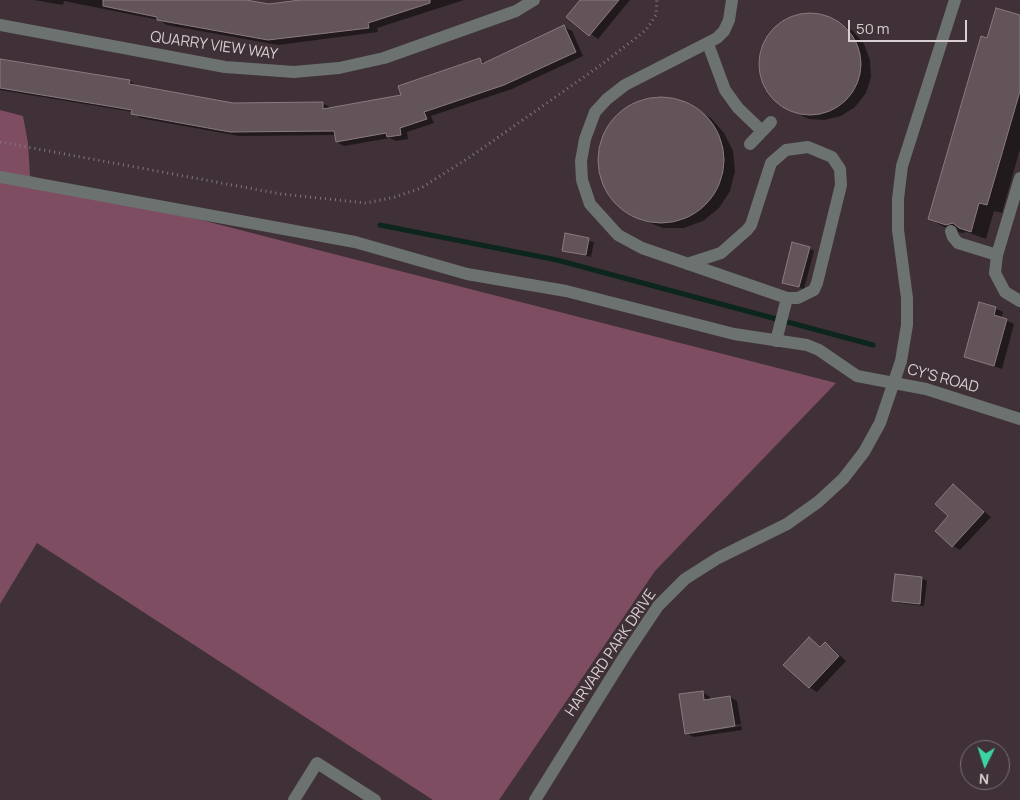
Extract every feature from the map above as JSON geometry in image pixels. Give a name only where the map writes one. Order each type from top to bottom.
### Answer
[{"type":"street","name":"QUARRY VIEW WAY","points":[[0,25],[225,67],[294,72],[339,68],[384,58],[516,11],[534,0]]},
{"type":"street","points":[[687,264],[720,253],[746,230],[750,225],[767,172],[778,156],[786,150],[796,147],[817,150],[832,157],[837,162],[842,175],[841,185],[817,284],[814,290],[806,296],[787,298],[687,264],[630,242],[607,225],[590,204],[584,190],[581,161],[584,139],[591,119],[607,99],[625,85],[708,44],[724,31],[729,20],[732,0]]},
{"type":"street","name":"HARVARD PARK DRIVE","points":[[536,800],[624,657],[658,606],[685,579],[718,558],[787,524],[818,502],[843,479],[864,452],[880,422],[895,383],[904,352],[907,325],[907,298],[898,230],[898,199],[902,166],[955,0]]},
{"type":"street","points":[[708,44],[725,90],[738,108],[766,126],[750,144]]},
{"type":"street","points":[[0,177],[355,242],[443,269],[566,291],[734,334],[776,341],[787,298]]},
{"type":"street","points":[[1020,178],[1016,208],[998,254],[995,273],[1005,292],[1020,301]]},
{"type":"street","points":[[952,230],[953,237],[958,242],[998,254]]},
{"type":"street","name":"CY'S ROAD","points":[[776,341],[808,345],[819,350],[857,376],[926,389],[1020,419]]},
{"type":"street","points":[[294,800],[317,763],[375,800]]},
{"type":"path","points":[[0,142],[281,194],[352,203],[366,203],[395,197],[421,188],[470,157],[600,65],[646,30],[656,15],[657,0]]},
{"type":"shaded area","points":[[0,110],[23,116],[28,143],[30,176],[836,383],[655,571],[499,800],[433,800],[37,543],[0,604]]},
{"type":"building","points":[[103,0],[246,0],[269,4],[300,0],[430,0],[430,3],[368,23],[369,28],[268,40],[157,20],[157,17],[103,6]]},
{"type":"building","points":[[580,0],[619,0],[589,36],[566,17]]},
{"type":"building","points":[[996,8],[1020,15],[1020,91],[987,205],[979,203],[971,232],[959,228],[953,223],[946,225],[928,219],[981,36],[987,38]]},
{"type":"building","points":[[810,13],[820,14],[839,21],[853,35],[860,54],[860,74],[853,93],[839,107],[820,114],[810,115],[800,114],[781,107],[767,93],[760,74],[759,64],[760,54],[767,35],[781,21],[800,14]]},
{"type":"building","points":[[564,25],[576,52],[504,85],[424,112],[427,119],[400,128],[401,135],[387,137],[386,133],[336,142],[334,131],[230,132],[131,114],[132,110],[0,88],[0,59],[130,80],[129,84],[233,103],[323,102],[323,109],[401,95],[398,86],[480,58],[482,64]]},
{"type":"building","points":[[661,97],[685,102],[706,115],[719,136],[724,160],[719,184],[706,205],[685,218],[661,223],[637,218],[616,205],[603,184],[598,160],[603,136],[616,115],[637,102]]},
{"type":"building","points":[[565,233],[589,238],[586,255],[562,251]]},
{"type":"building","points":[[792,242],[810,247],[799,287],[782,283]]},
{"type":"building","points":[[979,302],[996,307],[994,315],[1007,319],[994,366],[964,357]]},
{"type":"building","points":[[953,484],[984,512],[952,547],[935,531],[948,516],[935,504]]},
{"type":"building","points":[[895,574],[922,577],[920,604],[892,601]]},
{"type":"building","points":[[809,637],[820,647],[825,642],[839,656],[809,688],[783,665]]},
{"type":"building","points":[[703,691],[704,700],[730,696],[735,726],[685,734],[679,694]]},
{"type":"waterway","points":[[380,225],[557,260],[873,345]]}]
